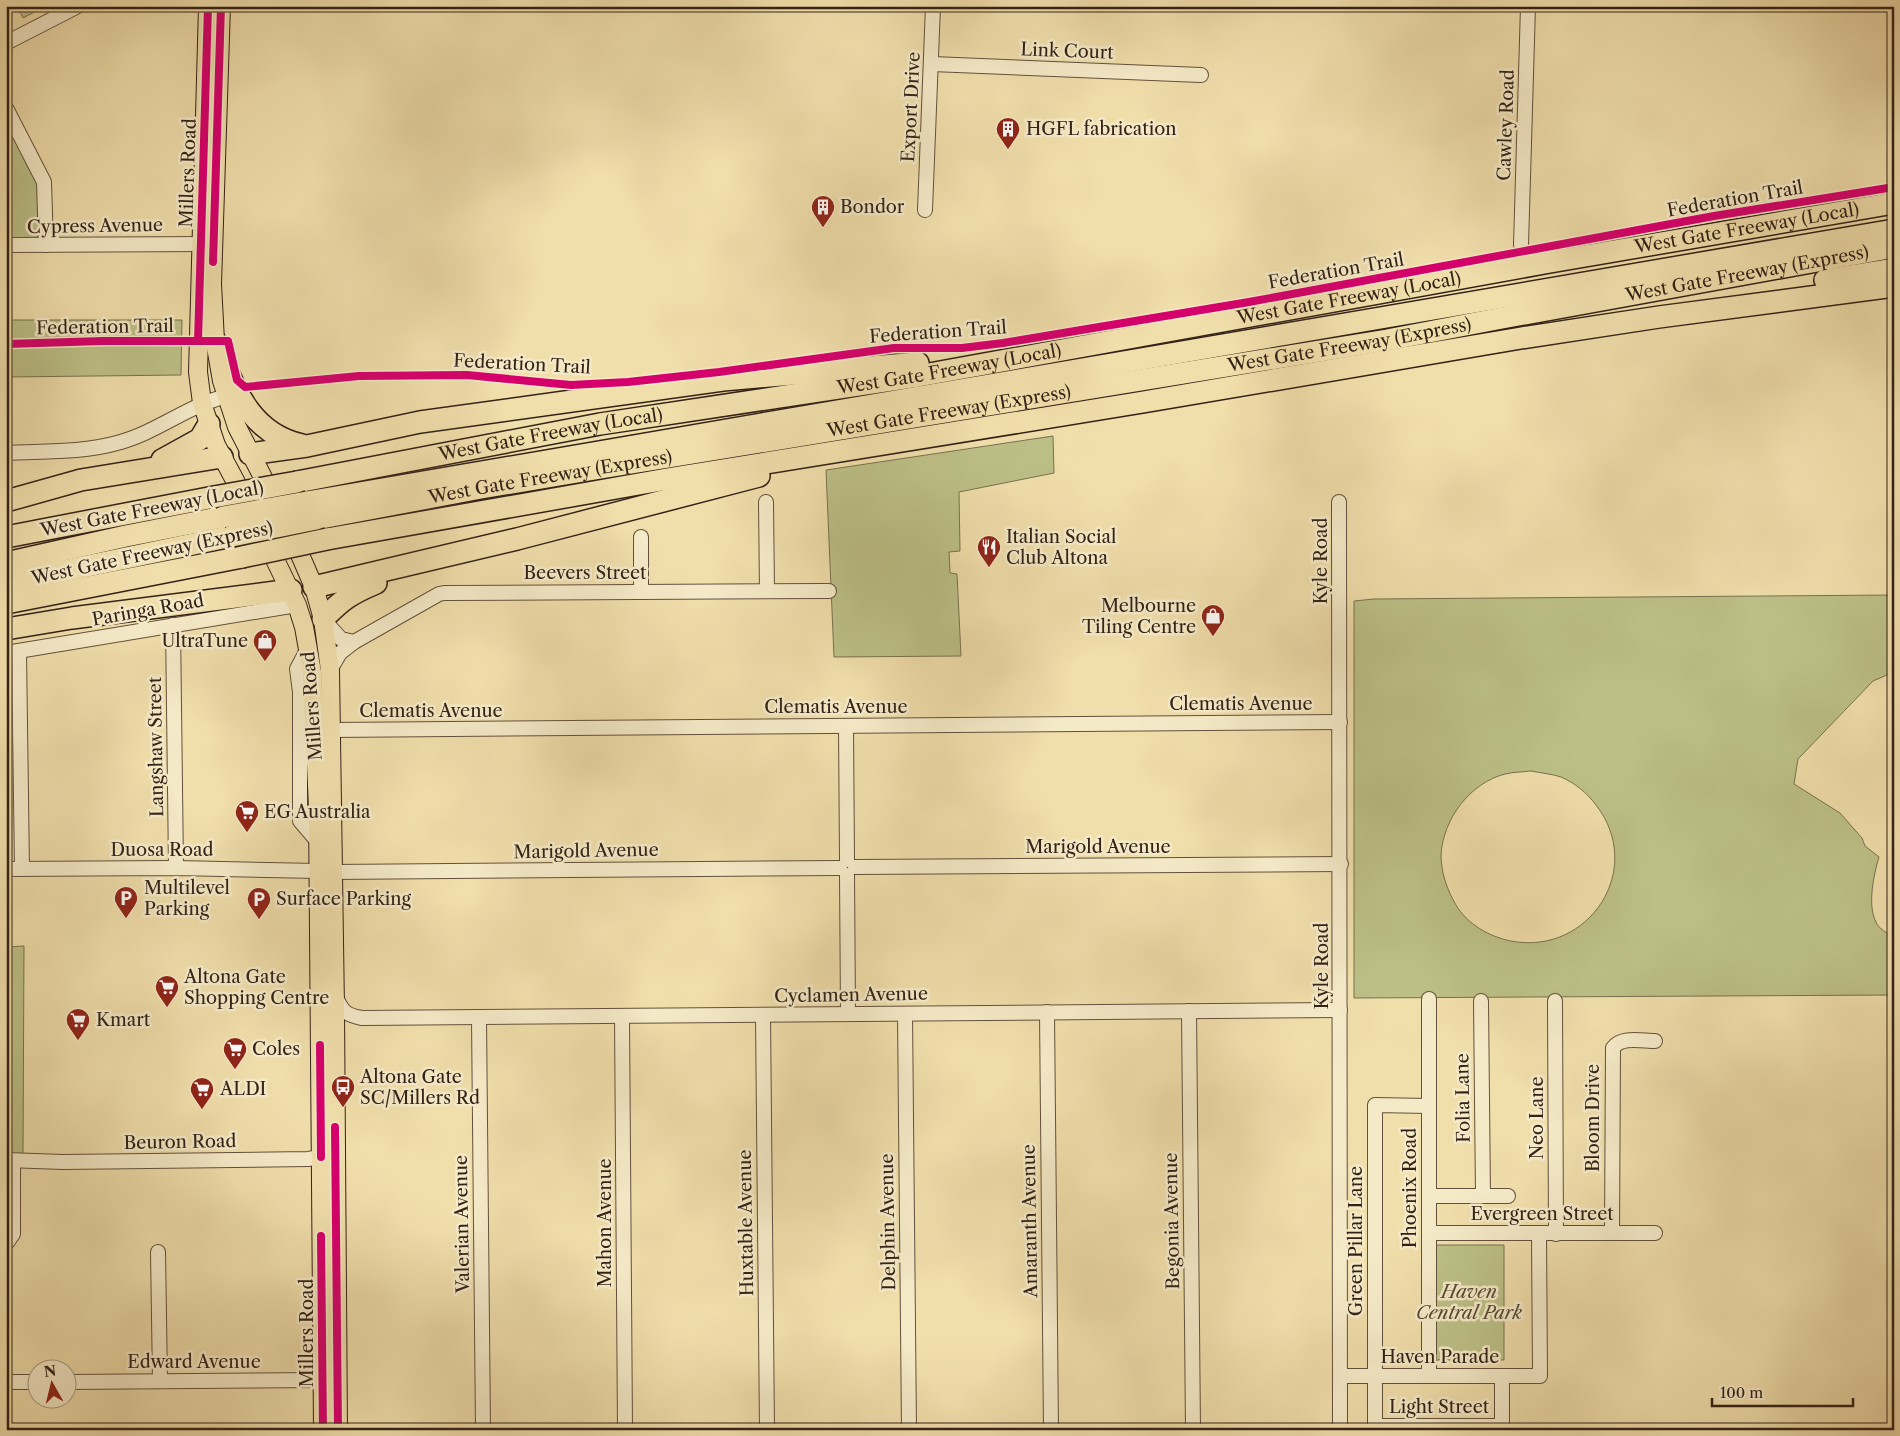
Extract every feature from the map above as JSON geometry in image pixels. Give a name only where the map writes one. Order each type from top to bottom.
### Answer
[{"type":"highway","name":"West Gate Freeway (Local)","points":[[6,537],[600,424],[918,376],[1560,260],[1894,203]]},
{"type":"highway","name":"West Gate Freeway (Express)","points":[[6,583],[228,527],[312,510],[1894,230]]},
{"type":"highway","name":"West Gate Freeway (Express)","points":[[312,510],[481,488],[1387,340],[1894,248]]},
{"type":"highway","points":[[1659,317],[1826,280],[1894,269]]},
{"type":"highway","points":[[6,603],[326,539],[667,479],[1143,402],[1521,338],[1659,317],[1894,286]]},
{"type":"highway","points":[[215,341],[232,395],[266,429],[288,442],[307,446]]},
{"type":"highway","points":[[250,454],[307,446],[420,422],[723,380],[921,362],[1099,342]]},
{"type":"highway","points":[[146,469],[200,439],[209,424]]},
{"type":"highway","points":[[314,587],[517,540],[876,446]]},
{"type":"highway","points":[[6,501],[81,480],[222,457]]},
{"type":"highway","name":"West Gate Freeway (Express)","points":[[6,563],[126,536],[228,527]]},
{"type":"highway","points":[[323,620],[353,592],[388,579],[517,540]]},
{"type":"highway","points":[[6,629],[72,618],[294,597]]},
{"type":"main road","name":"Millers Road","points":[[208,6],[207,244],[215,341]]},
{"type":"main road","name":"Millers Road","points":[[221,6],[207,244],[197,352],[198,372],[202,403],[216,445],[294,597],[304,627],[312,672],[318,842],[326,872],[335,994],[338,1430]]},
{"type":"main road","name":"Millers Road","points":[[232,395],[250,454],[285,520],[314,587],[323,620],[330,670],[332,730],[326,872],[321,1157],[323,1430]]},
{"type":"main road","points":[[222,457],[250,454]]},
{"type":"main road","points":[[294,597],[314,587]]},
{"type":"street","points":[[6,43],[78,6]]},
{"type":"street","name":"Export Drive","points":[[925,210],[933,6]]},
{"type":"street","name":"Cawley Road","points":[[1521,245],[1528,6]]},
{"type":"street","name":"Link Court","points":[[932,64],[1201,75]]},
{"type":"street","points":[[6,108],[44,182],[46,245]]},
{"type":"street","name":"Cypress Avenue","points":[[6,246],[207,244]]},
{"type":"street","points":[[6,454],[88,448],[116,443],[142,434],[202,403],[232,395]]},
{"type":"street","points":[[766,502],[767,591]]},
{"type":"street","name":"Kyle Road","points":[[1339,502],[1341,864],[1340,1430]]},
{"type":"street","points":[[641,537],[641,592]]},
{"type":"street","name":"Beevers Street","points":[[330,670],[340,653],[354,642],[439,594],[444,593],[829,591]]},
{"type":"street","name":"Paringa Road","points":[[13,652],[226,616],[294,597]]},
{"type":"street","points":[[323,620],[341,639],[354,642]]},
{"type":"street","name":"Langshaw Street","points":[[173,625],[176,868]]},
{"type":"street","points":[[13,652],[22,869]]},
{"type":"street","name":"Clematis Avenue","points":[[332,730],[1340,722]]},
{"type":"street","points":[[846,726],[848,1014]]},
{"type":"street","name":"Marigold Avenue","points":[[326,872],[1341,864]]},
{"type":"street","name":"Duosa Road","points":[[6,870],[176,868],[326,872]]},
{"type":"street","name":"Cyclamen Avenue","points":[[335,994],[346,1014],[362,1018],[1340,1010]]},
{"type":"street","name":"Phoenix Road","points":[[1428,1000],[1429,1376]]},
{"type":"street","name":"Folia Lane","points":[[1481,1001],[1483,1196]]},
{"type":"street","name":"Neo Lane","points":[[1555,1001],[1556,1234]]},
{"type":"street","name":"Begonia Avenue","points":[[1189,1011],[1193,1430]]},
{"type":"street","name":"Amaranth Avenue","points":[[1047,1012],[1051,1430]]},
{"type":"street","name":"Delphin Avenue","points":[[905,1014],[909,1430]]},
{"type":"street","name":"Huxtable Avenue","points":[[763,1015],[767,1430]]},
{"type":"street","name":"Mahon Avenue","points":[[622,1016],[625,1430]]},
{"type":"street","points":[[335,1049],[343,1028],[352,1021],[362,1018]]},
{"type":"street","name":"Valerian Avenue","points":[[479,1018],[483,1430]]},
{"type":"street","name":"Bloom Drive","points":[[1612,1233],[1613,1048],[1618,1042],[1655,1040]]},
{"type":"street","name":"Green Pillar Lane","points":[[1376,1428],[1375,1105],[1429,1106]]},
{"type":"street","points":[[321,1157],[328,1148],[335,1127]]},
{"type":"street","name":"Beuron Road","points":[[9,1160],[269,1160],[321,1157]]},
{"type":"street","points":[[6,1244],[13,1234],[9,1160]]},
{"type":"street","points":[[1429,1196],[1508,1196]]},
{"type":"street","name":"Evergreen Street","points":[[1429,1233],[1656,1233]]},
{"type":"street","name":"Haven Parade","points":[[1340,1376],[1540,1376],[1539,1234]]},
{"type":"street","points":[[158,1252],[160,1381]]},
{"type":"street","points":[[1502,1376],[1502,1428]]},
{"type":"street","name":"Edward Avenue","points":[[78,1382],[322,1380]]},
{"type":"street","points":[[6,1382],[28,1382]]},
{"type":"street","name":"Light Street","points":[[1376,1428],[1502,1428]]},
{"type":"green space","points":[[17,6],[46,6],[23,18]]},
{"type":"green space","points":[[6,118],[40,184],[45,238],[6,238]]},
{"type":"green space","points":[[6,320],[182,320],[181,375],[6,377]]},
{"type":"green space","points":[[1053,436],[1054,473],[959,492],[960,551],[949,552],[950,573],[957,574],[961,656],[834,657],[826,470]]},
{"type":"green space","points":[[1894,595],[1894,672],[1873,681],[1798,759],[1794,784],[1840,813],[1862,838],[1865,846],[1879,857],[1873,881],[1872,907],[1877,924],[1894,937],[1894,995],[1354,998],[1354,601],[1374,599]],"holes":[[[1531,771],[1566,779],[1589,796],[1610,830],[1615,855],[1612,880],[1601,903],[1585,921],[1564,935],[1539,942],[1503,939],[1487,933],[1473,924],[1456,905],[1445,881],[1441,861],[1447,828],[1461,804],[1470,794],[1481,785],[1505,774]]]},
{"type":"green space","points":[[24,946],[23,1155],[6,1155],[6,947]]},
{"type":"green space","name":"Haven Central Park","points":[[1433,1245],[1504,1245],[1504,1360],[1434,1360]]},
{"type":"cycle path","points":[[198,341],[208,6]]},
{"type":"cycle path","points":[[213,262],[221,6]]},
{"type":"cycle path","name":"Federation Trail","points":[[6,344],[103,341],[228,341],[237,380],[245,387],[359,376],[467,375],[571,385],[628,382],[719,372],[894,348],[962,348],[1003,343],[1249,302],[1714,216],[1894,187]]},
{"type":"cycle path","points":[[320,1045],[321,1157]]},
{"type":"cycle path","points":[[335,1127],[338,1430]]},
{"type":"cycle path","points":[[321,1236],[323,1430]]},
{"type":"place","name":"HGFL fabrication","points":[[1008,150]]},
{"type":"place","name":"Bondor","points":[[823,228]]},
{"type":"place","name":"Italian Social Club Altona","points":[[989,568]]},
{"type":"place","name":"Melbourne Tiling Centre","points":[[1213,637]]},
{"type":"place","name":"UltraTune","points":[[265,662]]},
{"type":"place","name":"EG Australia","points":[[247,833]]},
{"type":"place","name":"Multilevel Parking","points":[[126,919]]},
{"type":"place","name":"Surface Parking","points":[[259,920]]},
{"type":"place","name":"Altona Gate Shopping Centre","points":[[167,1008]]},
{"type":"place","name":"Kmart","points":[[78,1041]]},
{"type":"place","name":"Coles","points":[[235,1070]]},
{"type":"place","name":"Altona Gate SC/Millers Rd","points":[[343,1108]]},
{"type":"place","name":"ALDI","points":[[202,1110]]}]
